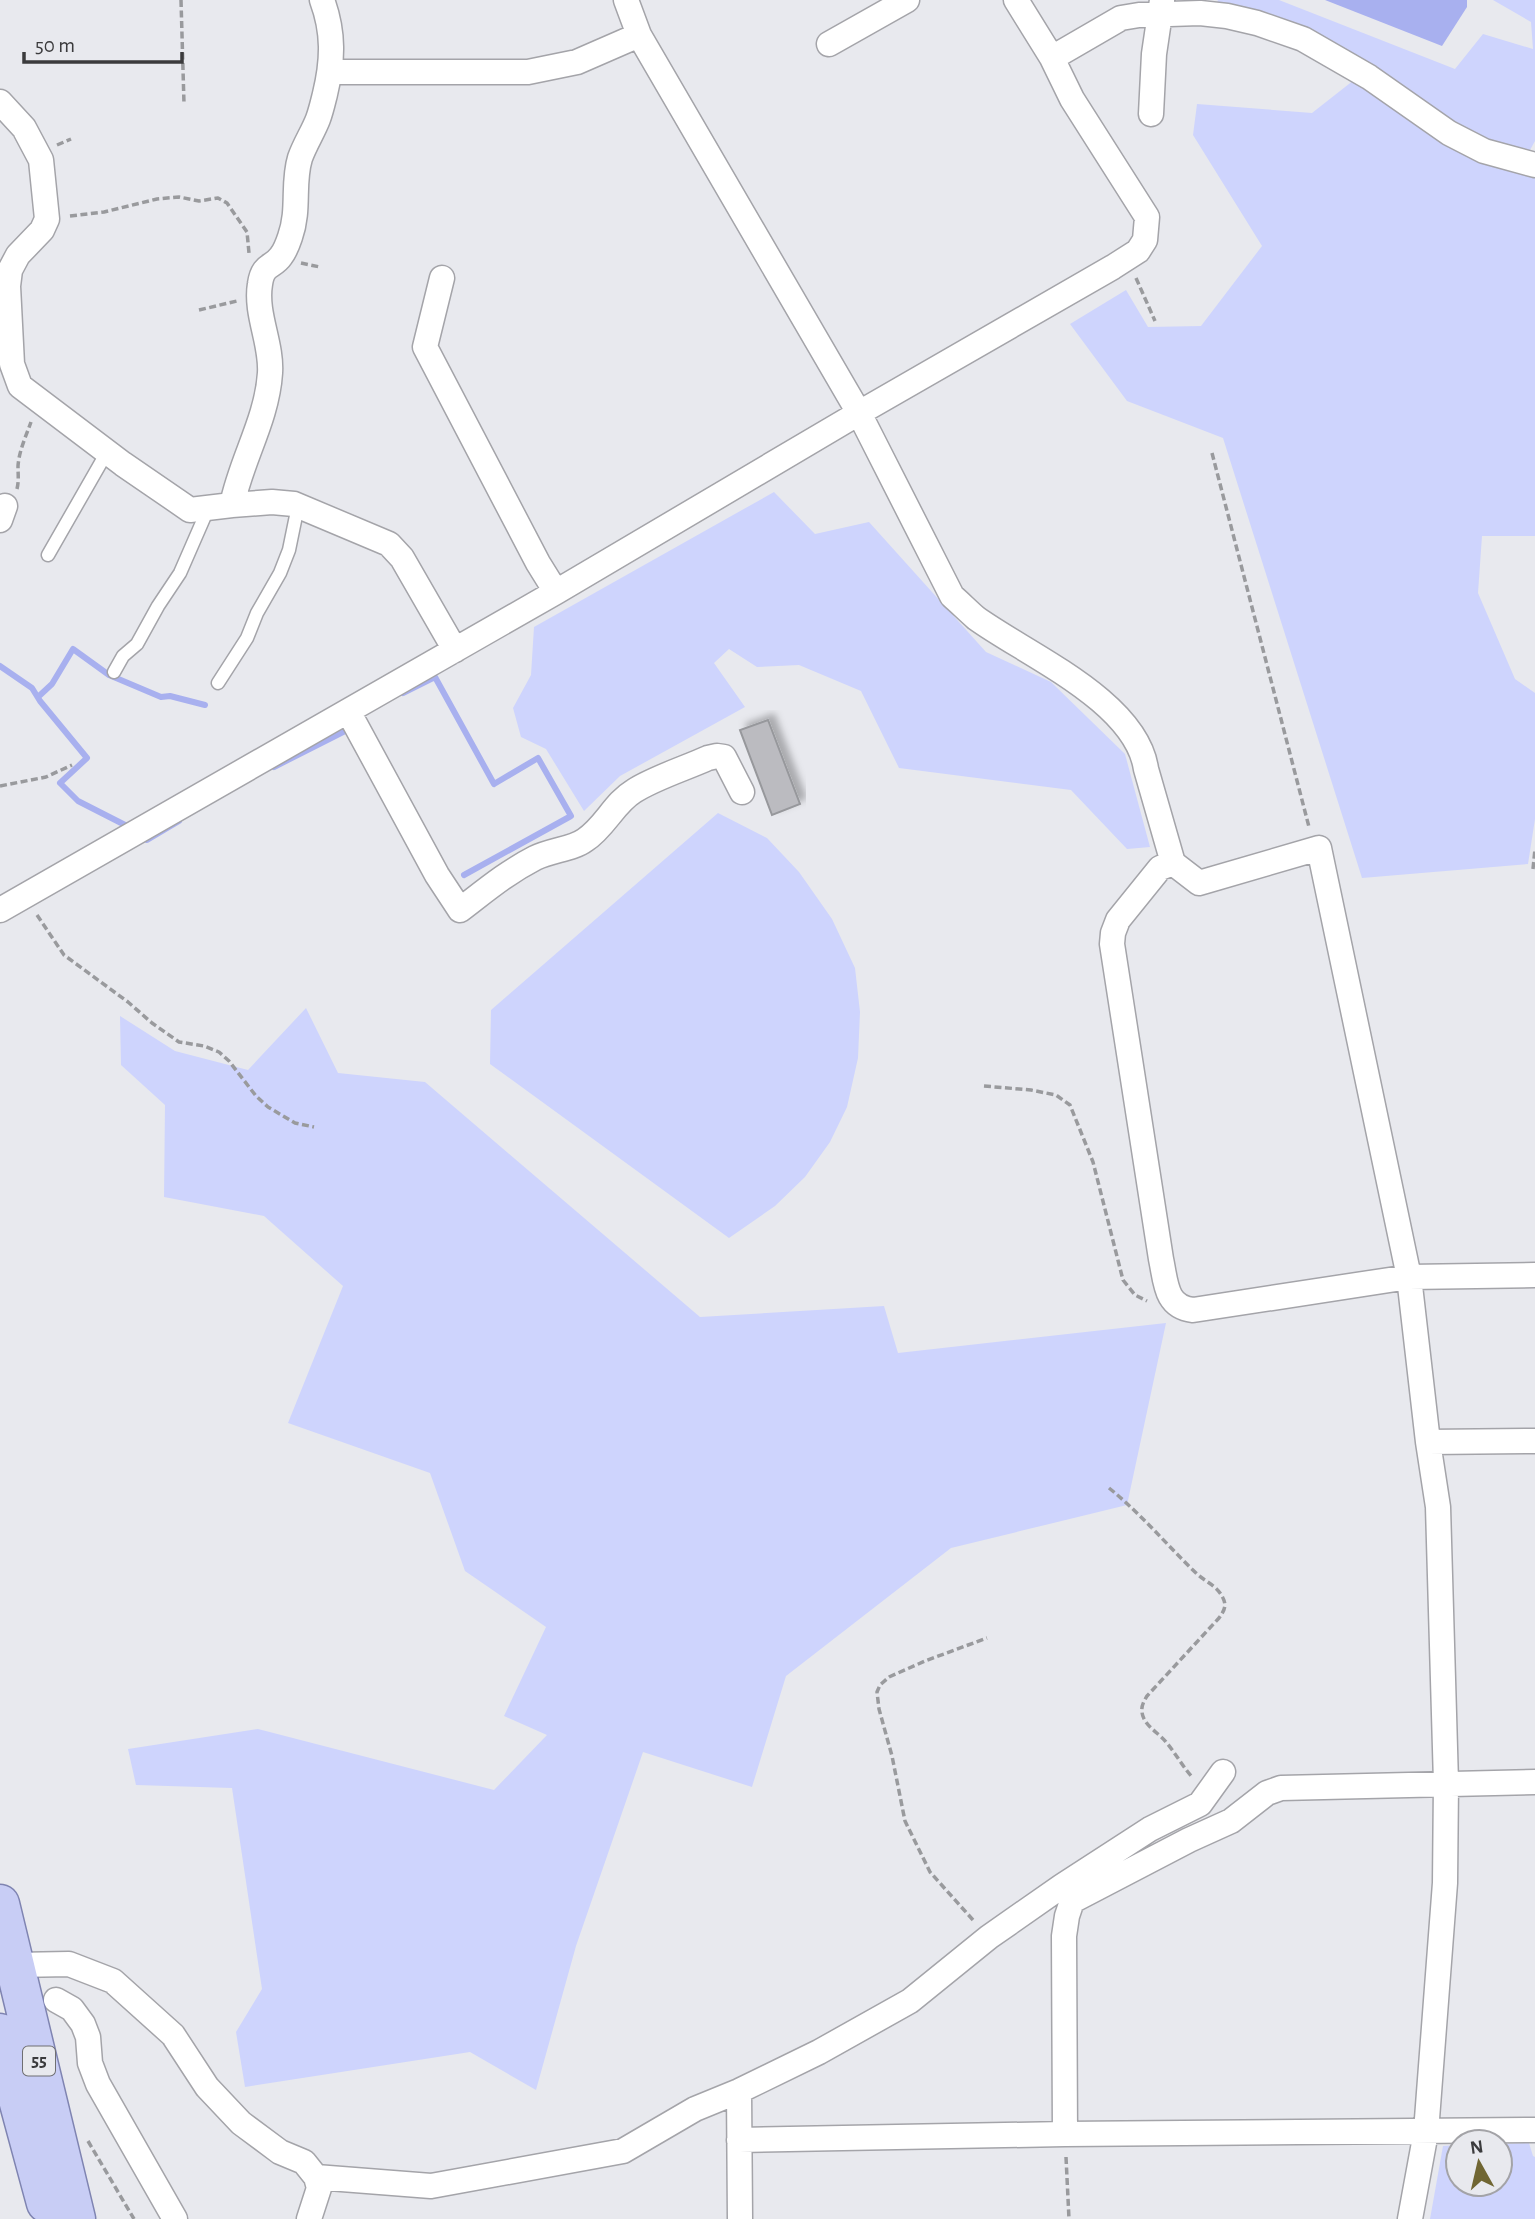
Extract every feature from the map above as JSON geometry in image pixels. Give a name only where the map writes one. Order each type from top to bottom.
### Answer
[{"type":"main road","name":"55","points":[[0,1903],[8,1964],[57,2139],[76,2219]]},
{"type":"main road","name":"55","points":[[0,2032],[51,2219]]},
{"type":"street","points":[[232,505],[237,482],[268,391],[269,350],[261,318],[259,290],[267,266],[281,258],[295,224],[300,159],[319,117],[330,72],[330,29],[322,0]]},
{"type":"street","points":[[626,0],[639,35],[859,413],[952,596],[976,617],[1064,672],[1116,715],[1138,742],[1144,756],[1173,863],[1199,883],[1320,848],[1409,1277],[1438,1507],[1446,1783],[1444,1883],[1426,2132],[1410,2219]]},
{"type":"street","points":[[829,44],[907,0]]},
{"type":"street","points":[[0,910],[556,592],[1138,251],[1145,240],[1147,217],[1072,99],[1052,58],[1016,0]]},
{"type":"street","points":[[1052,58],[1121,18],[1161,7],[1227,16],[1303,39],[1369,77],[1449,133],[1484,151],[1535,164]]},
{"type":"street","points":[[1151,114],[1151,85],[1161,7]]},
{"type":"street","points":[[330,72],[528,72],[577,62],[639,35]]},
{"type":"street","points":[[0,102],[24,128],[41,160],[47,219],[42,230],[18,255],[10,270],[5,354],[20,386],[190,510],[272,502],[298,506],[389,544],[402,558],[455,650]]},
{"type":"street","points":[[442,278],[425,347],[538,563],[556,592]]},
{"type":"street","points":[[348,711],[437,875],[460,910],[493,883],[536,858],[587,840],[634,791],[708,758],[724,757],[742,792]]},
{"type":"street","points":[[1173,863],[1160,868],[1118,920],[1112,944],[1161,1259],[1170,1299],[1182,1309],[1193,1310],[1409,1277],[1535,1275]]},
{"type":"street","points":[[1428,1442],[1535,1441]]},
{"type":"street","points":[[316,2177],[431,2186],[623,2151],[695,2109],[819,2052],[909,2001],[989,1937],[1116,1849],[1200,1804],[1223,1772]]},
{"type":"street","points":[[1065,2134],[1064,1936],[1072,1901],[1231,1821],[1267,1793],[1281,1788],[1535,1782]]},
{"type":"street","points":[[8,1964],[69,1964],[113,1981],[173,2035],[207,2088],[241,2123],[280,2152],[304,2162],[316,2177],[319,2188],[309,2219]]},
{"type":"street","points":[[56,2000],[72,2009],[83,2024],[88,2037],[90,2063],[98,2084],[174,2219]]},
{"type":"street","points":[[739,2091],[740,2219]]},
{"type":"street","points":[[739,2140],[1535,2130]]},
{"type":"lane","points":[[48,555],[107,452]]},
{"type":"lane","points":[[218,683],[247,638],[279,573],[289,550],[298,506]]},
{"type":"lane","points":[[114,672],[123,656],[137,644],[180,573],[204,519],[202,508]]},
{"type":"path","points":[[181,0],[184,104]]},
{"type":"path","points":[[47,219],[104,212],[157,199],[179,197],[199,201],[218,198],[227,203],[247,232],[250,269],[259,290],[199,310]]},
{"type":"path","points":[[1126,259],[1155,321]]},
{"type":"path","points":[[2,513],[12,506],[20,478],[18,466],[23,445],[39,400]]},
{"type":"path","points":[[1212,453],[1314,849]]},
{"type":"path","points":[[0,786],[46,777],[72,765]]},
{"type":"path","points":[[1533,869],[1535,849]]},
{"type":"path","points":[[24,896],[64,955],[179,1042],[205,1046],[219,1052],[268,1107],[295,1123],[314,1126]]},
{"type":"path","points":[[984,1086],[1056,1095],[1070,1105],[1093,1163],[1123,1280],[1135,1295],[1149,1302],[1159,1303],[1170,1299]]},
{"type":"path","points":[[1109,1488],[1134,1508],[1197,1574],[1218,1589],[1225,1600],[1225,1608],[1219,1618],[1147,1696],[1142,1711],[1144,1718],[1166,1741],[1182,1766],[1207,1793]]},
{"type":"path","points":[[987,1638],[890,1677],[880,1685],[877,1692],[905,1821],[930,1872],[989,1937]]},
{"type":"path","points":[[1065,2134],[1069,2219]]},
{"type":"path","points":[[57,2139],[84,2136],[89,2141],[134,2219]]},
{"type":"shaded area","points":[[1218,0],[1279,0],[1455,69],[1483,34],[1533,49],[1531,22],[1493,0],[1535,0],[1535,141],[1525,159],[1535,170],[1535,536],[1482,536],[1478,593],[1515,679],[1535,693],[1535,819],[1528,864],[1362,878],[1223,438],[1127,401],[1070,324],[1126,290],[1148,327],[1201,326],[1262,246],[1193,135],[1197,104],[1312,113],[1368,69],[1214,10]]},
{"type":"shaded area","points":[[1325,0],[1467,0],[1467,7],[1442,46]]},
{"type":"shaded area","points":[[774,492],[815,534],[869,522],[986,652],[1051,682],[1125,754],[1150,847],[1127,849],[1071,790],[899,768],[861,691],[799,665],[757,667],[729,649],[714,663],[745,707],[620,776],[584,811],[546,749],[521,737],[513,708],[531,675],[534,627]]},
{"type":"shaded area","points":[[718,813],[767,838],[799,872],[832,919],[855,968],[860,1012],[858,1058],[847,1107],[830,1142],[805,1177],[775,1206],[729,1238],[490,1064],[491,1010]]},
{"type":"shaded area","points":[[306,1008],[338,1073],[425,1082],[700,1317],[884,1306],[898,1353],[1166,1323],[1127,1505],[951,1548],[786,1676],[752,1787],[643,1752],[576,1946],[536,2090],[470,2052],[245,2087],[236,2032],[262,1989],[232,1788],[136,1785],[128,1749],[258,1729],[494,1790],[547,1735],[504,1716],[546,1627],[465,1571],[430,1473],[288,1423],[343,1286],[264,1216],[164,1197],[165,1105],[121,1065],[120,1016],[175,1051],[248,1070]]},
{"type":"shaded area","points":[[1529,2143],[1535,2157],[1535,2219],[1430,2219],[1443,2146],[1444,2198],[1514,2198],[1514,2144]]},
{"type":"building","points":[[768,720],[800,804],[772,815],[740,730]]},
{"type":"waterway","points":[[38,697],[52,684],[73,649],[109,675],[161,697],[170,696],[205,705]]},
{"type":"waterway","points":[[0,666],[32,688],[87,758],[60,783],[78,801],[129,827]]},
{"type":"waterway","points":[[403,693],[435,677],[494,784],[538,758],[571,816],[464,875]]},
{"type":"waterway","points":[[274,767],[347,730]]},
{"type":"waterway","points":[[141,836],[147,840],[179,821]]}]
